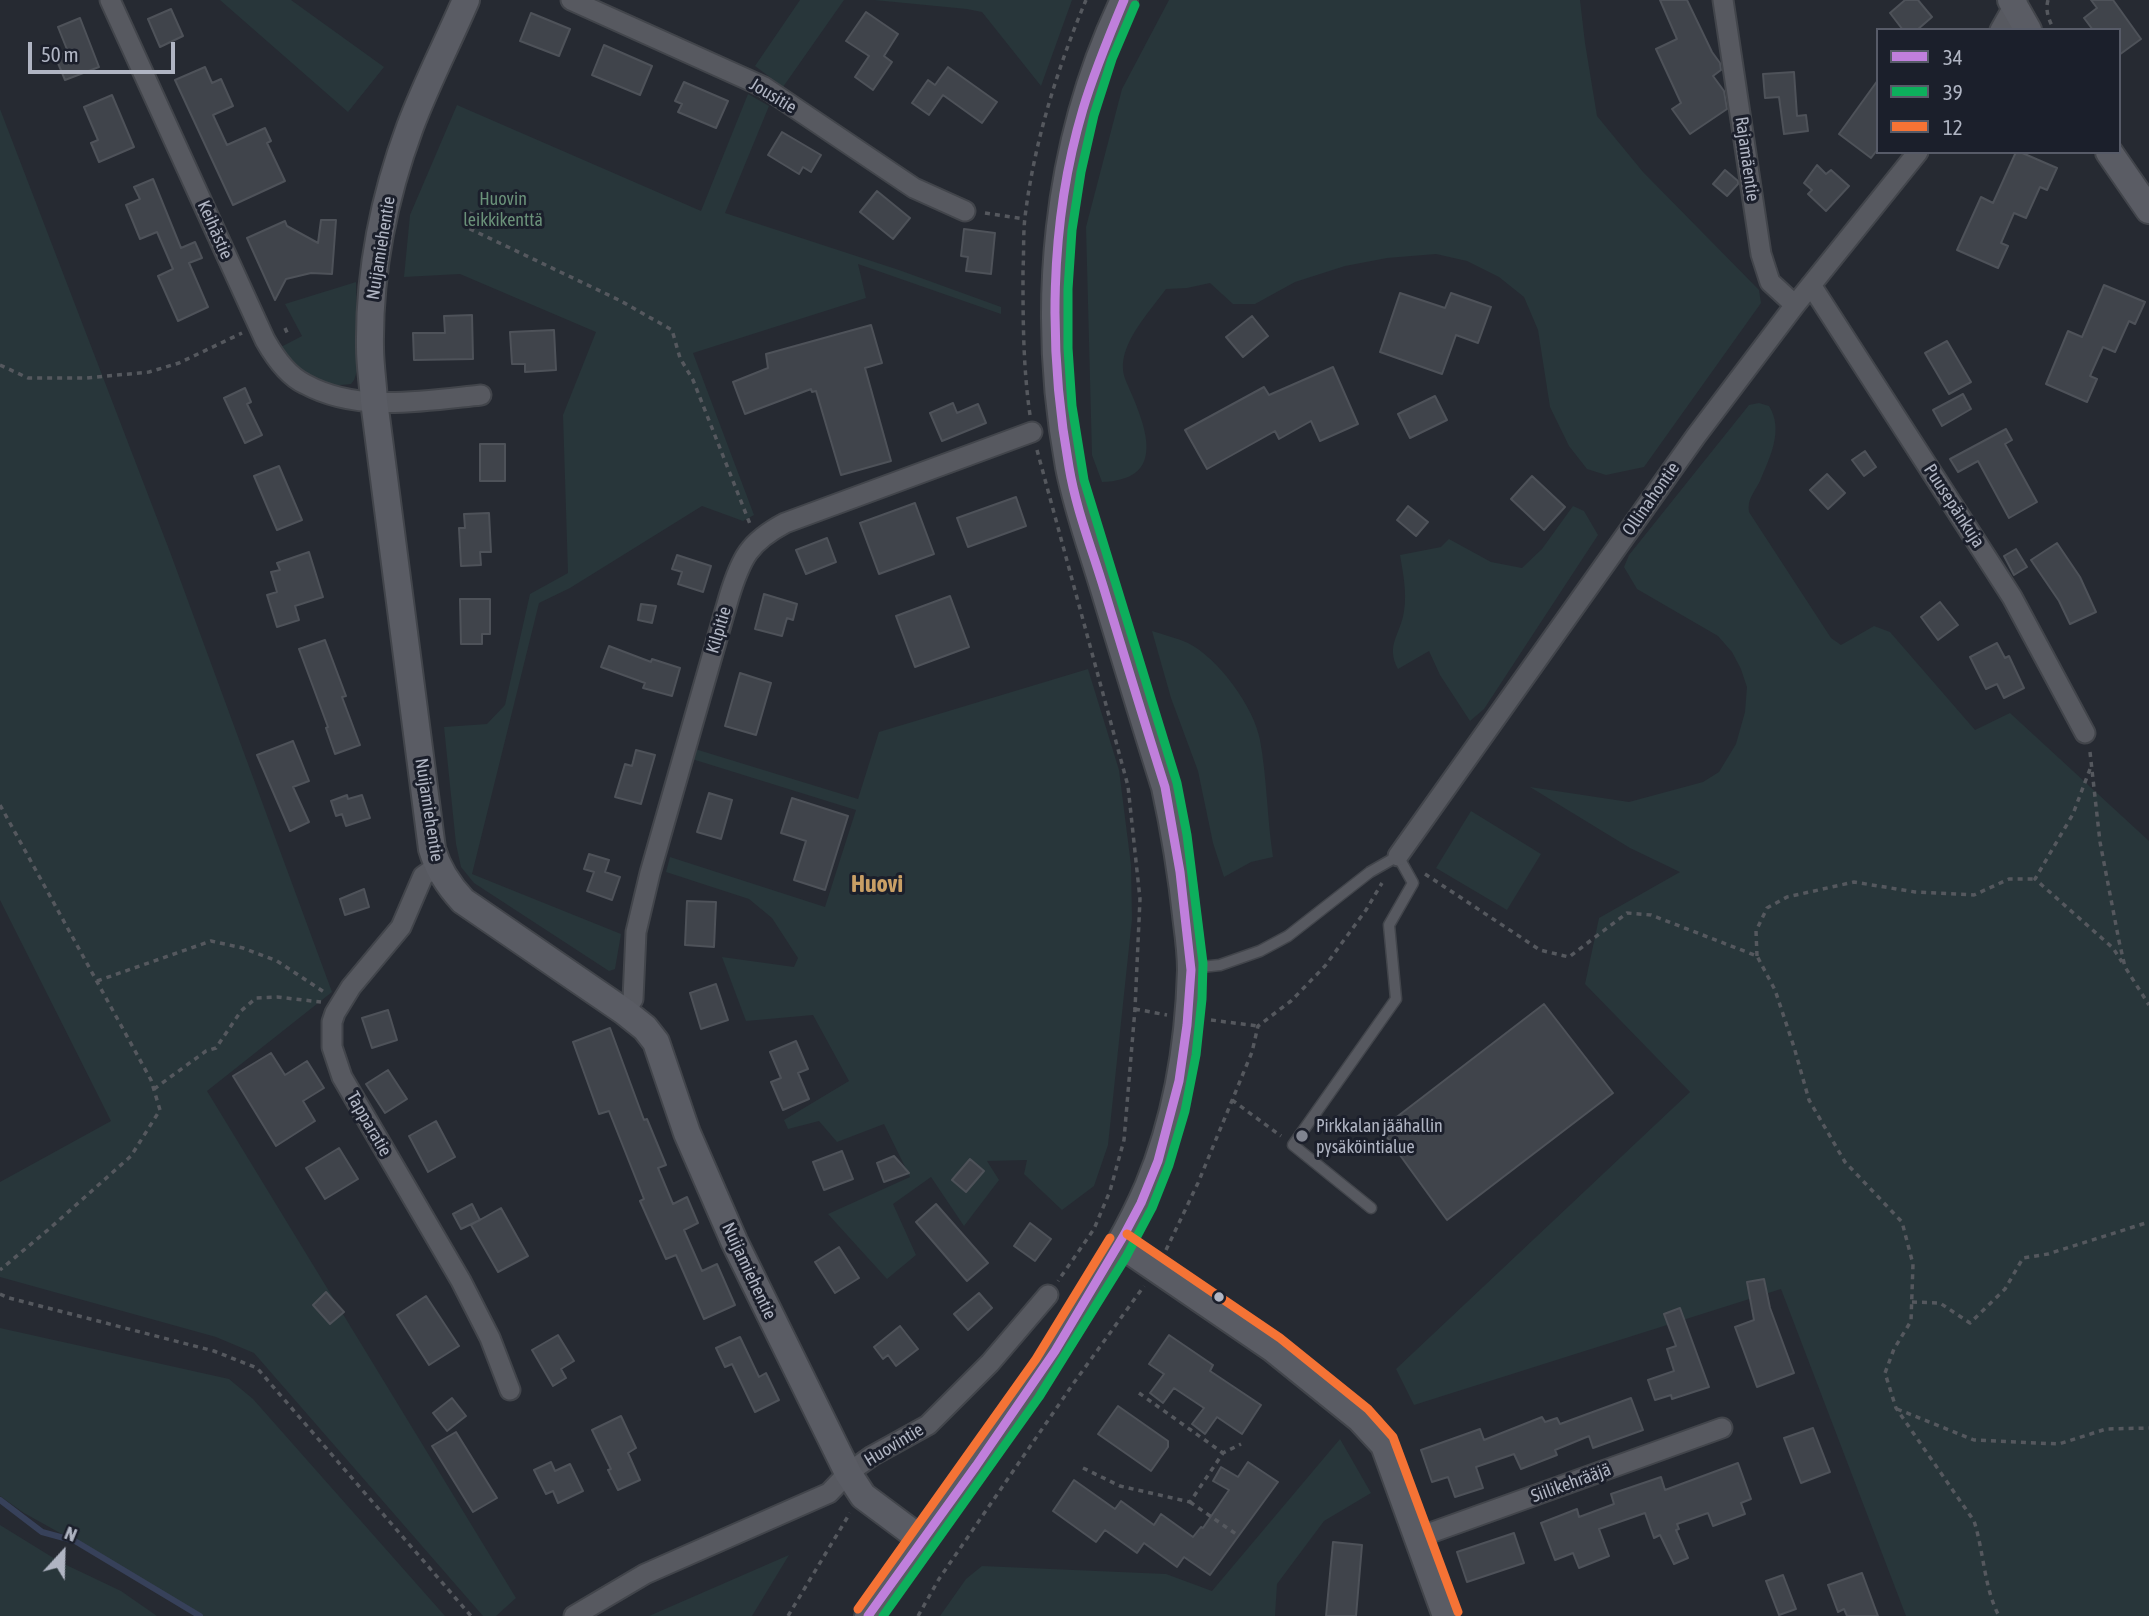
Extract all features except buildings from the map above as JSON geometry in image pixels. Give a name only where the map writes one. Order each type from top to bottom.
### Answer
[{"type":"street","name":"Keihästie","points":[[110,0],[272,353],[302,383],[346,399],[420,402],[481,395]]},
{"type":"street","name":"Nuijamiehentie","points":[[466,0],[410,127],[385,209],[371,308],[370,348],[374,401],[432,849],[437,866],[448,885],[463,901],[625,1012],[645,1028],[656,1042],[687,1133],[734,1241],[848,1473],[863,1496],[922,1540]]},
{"type":"street","name":"Jousitie","points":[[571,0],[764,87],[914,188],[965,211]]},
{"type":"street","points":[[869,1616],[1046,1366],[1120,1244],[1148,1186],[1169,1125],[1187,1026],[1191,968],[1184,884],[1171,812],[1074,486],[1060,410],[1056,356],[1056,262],[1064,198],[1088,88],[1124,0]]},
{"type":"street","name":"Rajamäentie","points":[[1723,0],[1761,254],[1770,282],[1795,305]]},
{"type":"street","points":[[2001,28],[2014,2]]},
{"type":"street","points":[[2014,2],[2027,28]]},
{"type":"street","name":"Ollinahontie","points":[[1398,856],[1696,436],[1795,305],[1916,154]]},
{"type":"street","points":[[2111,154],[2146,198]]},
{"type":"street","name":"Puusepänkuja","points":[[1811,285],[2012,597],[2084,733]]},
{"type":"street","name":"Kilpitie","points":[[625,1012],[633,999],[636,932],[653,864],[729,597],[746,555],[757,540],[785,523],[1032,432]]},
{"type":"street","name":"Tapparatie","points":[[437,866],[423,876],[401,927],[340,1003],[332,1022],[332,1047],[342,1077],[461,1281],[490,1338],[510,1390]]},
{"type":"street","points":[[1120,1244],[1272,1348],[1360,1419],[1384,1444],[1446,1616]]},
{"type":"street","name":"Huovintie","points":[[574,1616],[645,1574],[829,1493],[848,1473],[872,1456],[928,1425],[990,1363],[1048,1295]]},
{"type":"street","name":"Siilikehrääjä","points":[[1419,1537],[1723,1428]]},
{"type":"lane","points":[[1191,968],[1220,965],[1260,951],[1288,936],[1370,872],[1398,856],[1413,883],[1389,925],[1396,999],[1293,1145],[1371,1208]]},
{"type":"path","points":[[2048,0],[2048,18],[2053,28]]},
{"type":"path","points":[[965,211],[1024,219]]},
{"type":"path","points":[[472,212],[466,227],[619,300],[672,330],[680,358],[693,380],[757,540]]},
{"type":"path","points":[[0,365],[27,378],[87,379],[149,372],[179,363],[258,325]]},
{"type":"path","points":[[285,328],[289,337]]},
{"type":"path","points":[[2084,733],[2090,751],[2100,842],[2125,967]]},
{"type":"path","points":[[2035,879],[2073,814],[2091,767]]},
{"type":"path","points":[[0,805],[151,1080],[160,1110],[131,1156],[0,1270]]},
{"type":"path","points":[[918,1616],[939,1578],[1155,1268],[1174,1236],[1252,1052],[1258,1026],[1291,1001],[1325,966],[1366,910],[1398,856],[1540,950],[1569,957],[1627,913],[1651,915],[1757,956]]},
{"type":"path","points":[[1999,1616],[1993,1604],[1981,1542],[1974,1521],[1896,1408],[1885,1373],[1894,1349],[1911,1321],[1913,1264],[1902,1222],[1845,1162],[1808,1100],[1775,990],[1757,956],[1756,931],[1767,908],[1787,897],[1854,882],[1915,891],[1974,895],[2009,879],[2035,879],[2113,948],[2149,1004]]},
{"type":"path","points":[[97,981],[211,941],[243,948],[277,961],[340,1003]]},
{"type":"path","points":[[154,1089],[206,1051],[216,1048],[241,1011],[257,998],[277,997],[340,1003]]},
{"type":"path","points":[[1135,1009],[1174,1016]]},
{"type":"path","points":[[1202,1018],[1258,1026]]},
{"type":"path","points":[[1232,1100],[1293,1145]]},
{"type":"path","points":[[1048,1295],[1094,1229],[1118,1165]]},
{"type":"path","points":[[1912,1302],[1940,1303],[1970,1323],[2005,1289],[2023,1258],[2048,1254],[2149,1222]]},
{"type":"path","points":[[0,1294],[214,1351],[257,1368],[471,1616]]},
{"type":"path","points":[[1139,1393],[1223,1452]]},
{"type":"path","points":[[1896,1408],[1975,1440],[2059,1444],[2106,1429],[2149,1429]]},
{"type":"path","points":[[1190,1502],[1223,1452],[1241,1444]]},
{"type":"path","points":[[1083,1468],[1120,1486],[1190,1502],[1236,1534]]},
{"type":"path","points":[[788,1616],[848,1515],[863,1496]]},
{"type":"green space","points":[[220,0],[291,0],[384,67],[348,112]]},
{"type":"green space","points":[[800,0],[844,0],[783,87],[755,66]]},
{"type":"green space","points":[[874,0],[1072,0],[1041,86],[982,12]]},
{"type":"green space","points":[[1169,0],[1580,0],[1597,116],[1643,172],[1759,290],[1761,303],[1644,467],[1606,475],[1587,469],[1569,446],[1550,407],[1538,330],[1524,297],[1499,277],[1467,261],[1436,254],[1387,258],[1345,266],[1295,282],[1255,304],[1233,304],[1210,283],[1166,289],[1138,326],[1124,358],[1124,375],[1146,440],[1143,464],[1135,473],[1121,479],[1102,482],[1092,455],[1086,227],[1122,89]]},
{"type":"green space","name":"Huovin leikkikenttä","points":[[748,94],[769,106],[725,213],[899,270],[1001,307],[1001,314],[858,264],[866,298],[693,353],[754,515],[743,521],[702,506],[570,588],[539,603],[472,874],[621,934],[615,969],[609,971],[474,883],[461,867],[456,844],[444,727],[487,724],[505,705],[530,594],[568,573],[563,415],[596,332],[460,274],[404,277],[410,215],[457,105],[701,211]]},
{"type":"green space","points":[[0,109],[170,552],[332,992],[207,1091],[516,1598],[496,1616],[483,1616],[254,1353],[216,1337],[0,1277],[0,1182],[111,1121],[0,900]]},
{"type":"green space","points":[[356,282],[358,368],[351,384],[330,386],[301,372],[279,348],[302,336],[285,304]]},
{"type":"green space","points":[[1759,403],[1769,406],[1775,434],[1768,463],[1750,500],[1749,512],[1831,638],[1841,645],[1874,626],[1890,632],[1975,730],[2010,713],[2149,841],[2149,1616],[1906,1616],[1781,1289],[1414,1405],[1396,1369],[1690,1092],[1585,984],[1599,918],[1680,872],[1630,848],[1530,787],[1629,802],[1703,782],[1719,772],[1736,744],[1745,712],[1747,687],[1732,652],[1718,636],[1637,589],[1624,567],[1629,555],[1749,405]]},
{"type":"green space","points":[[1573,506],[1584,511],[1598,535],[1484,709],[1470,721],[1440,675],[1429,651],[1398,669],[1394,661],[1393,646],[1404,611],[1405,597],[1400,555],[1441,547],[1449,539],[1491,562],[1522,568],[1542,549]]},
{"type":"green space","points":[[1152,631],[1184,641],[1211,660],[1233,685],[1250,713],[1260,740],[1273,857],[1251,862],[1224,877],[1213,843],[1198,771],[1171,698]]},
{"type":"green space","points":[[1088,669],[1119,770],[1131,865],[1132,919],[1108,1145],[1094,1186],[1062,1210],[1024,1174],[1027,1160],[987,1161],[999,1180],[964,1226],[931,1177],[893,1204],[916,1255],[887,1279],[828,1214],[910,1177],[884,1124],[837,1142],[819,1121],[788,1129],[784,1120],[849,1081],[813,1015],[746,1021],[722,957],[794,967],[798,958],[772,918],[749,899],[666,872],[670,857],[825,907],[856,810],[692,759],[695,749],[858,799],[879,732]]},
{"type":"green space","points":[[1471,811],[1541,854],[1507,910],[1436,868]]},
{"type":"green space","points":[[0,1328],[229,1379],[253,1399],[445,1616],[199,1616],[116,1564],[24,1513],[0,1496]]},
{"type":"green space","points":[[1340,1439],[1371,1493],[1324,1521],[1277,1584],[1275,1616],[940,1616],[966,1579],[982,1566],[1166,1574],[1212,1591]]},
{"type":"green space","points":[[0,1525],[60,1562],[121,1591],[157,1616],[0,1616]]},
{"type":"green space","points":[[789,1555],[752,1616],[649,1616]]},
{"type":"waterway","points":[[0,1500],[42,1532],[75,1541],[200,1616]]},
{"type":"transit line","name":"34","points":[[868,1616],[1055,1351],[1124,1235],[1158,1161],[1179,1081],[1191,970],[1180,872],[1165,787],[1072,483],[1062,423],[1055,332],[1058,242],[1072,152],[1092,81],[1124,0]]},
{"type":"transit line","name":"39","points":[[883,1616],[1039,1397],[1126,1257],[1152,1208],[1169,1165],[1185,1111],[1196,1055],[1203,963],[1187,835],[1177,783],[1084,480],[1072,406],[1068,348],[1072,230],[1081,172],[1094,115],[1112,59],[1135,5]]},
{"type":"transit line","name":"12","points":[[1127,1234],[1280,1338],[1368,1409],[1393,1437],[1458,1612]]},
{"type":"transit line","name":"12","points":[[858,1609],[1036,1359],[1110,1238]]},
{"type":"place","name":"Pirkkalan jäähallin pysäköintialue","points":[[1302,1136]]},
{"type":"district","name":"Huovi","points":[[877,884]]}]
